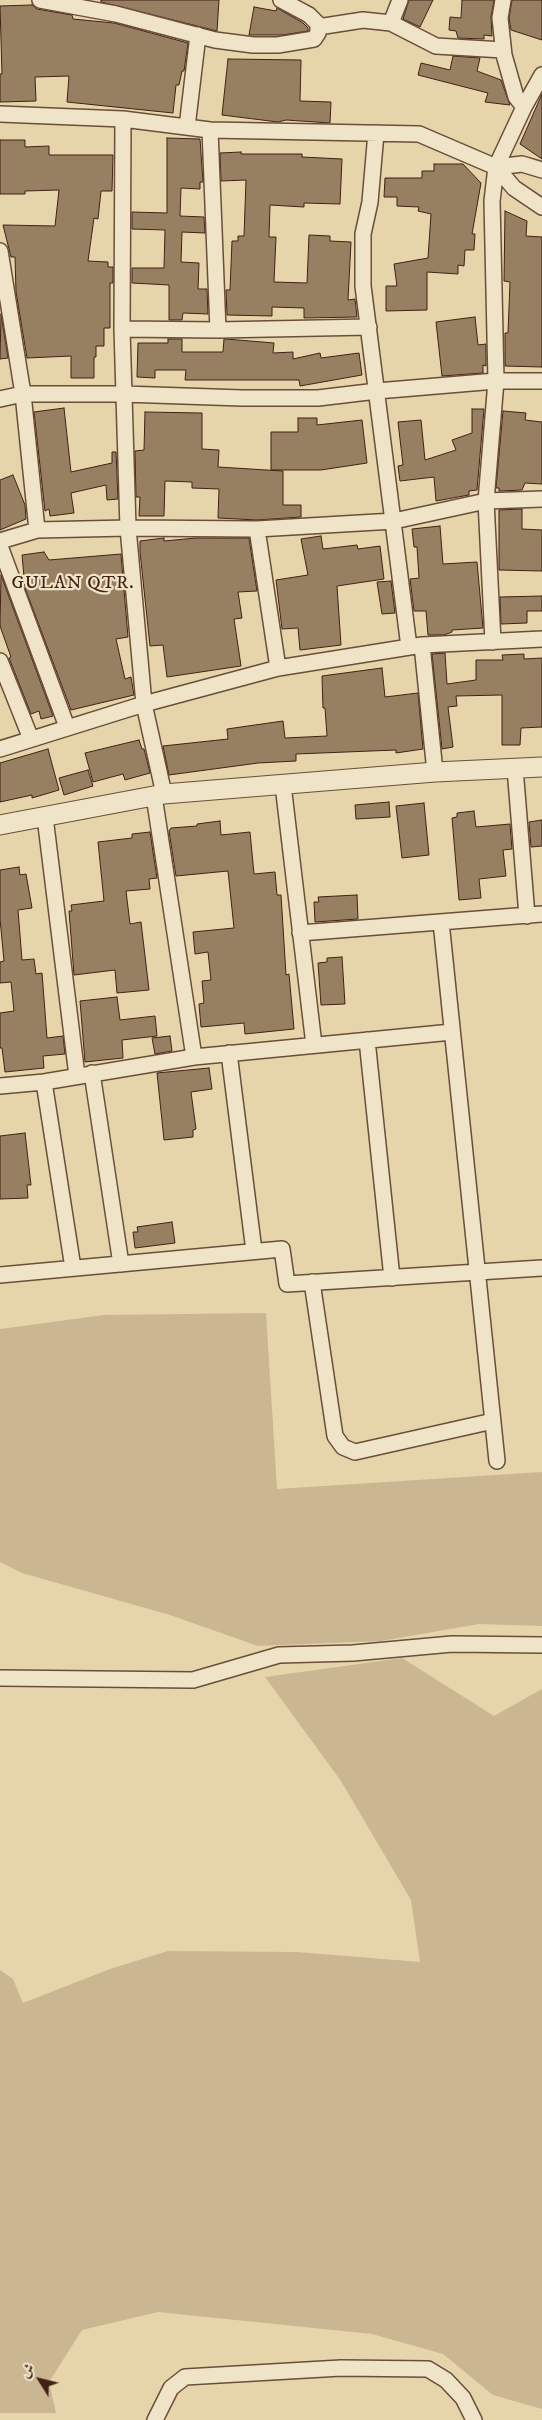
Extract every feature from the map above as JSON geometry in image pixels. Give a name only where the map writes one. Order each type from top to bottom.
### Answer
[{"type":"street","points":[[40,0],[116,14],[198,35],[253,45],[278,45],[314,39],[318,27]]},
{"type":"street","points":[[281,0],[309,15],[318,27]]},
{"type":"street","points":[[391,22],[400,0]]},
{"type":"street","points":[[503,0],[500,18],[504,50],[516,97],[524,107]]},
{"type":"street","points":[[318,27],[363,20],[391,22],[436,46],[504,50]]},
{"type":"street","points":[[187,127],[198,35]]},
{"type":"street","points":[[493,642],[486,501],[496,381],[492,201],[496,167],[524,107],[542,75]]},
{"type":"street","points":[[0,114],[123,119],[210,130],[418,134],[496,167],[514,188],[542,207]]},
{"type":"street","points":[[123,119],[122,329],[128,528],[144,704],[159,795],[194,1057]]},
{"type":"street","points":[[210,130],[218,330]]},
{"type":"street","points":[[376,133],[370,202],[363,234],[363,286],[394,521],[435,772]]},
{"type":"street","points":[[496,167],[522,164],[542,170]]},
{"type":"street","points":[[0,251],[23,394],[37,530]]},
{"type":"street","points":[[122,329],[218,330],[369,327]]},
{"type":"street","points":[[0,399],[23,394],[318,398],[496,381],[542,381]]},
{"type":"street","points":[[0,541],[37,530],[128,528],[258,530],[394,521],[486,501],[542,499]]},
{"type":"street","points":[[258,530],[278,668]]},
{"type":"street","points":[[0,546],[67,727]]},
{"type":"street","points":[[0,749],[144,704],[278,668],[415,646],[542,639]]},
{"type":"street","points":[[0,661],[31,739]]},
{"type":"street","points":[[0,824],[45,818],[159,795],[435,772],[542,767]]},
{"type":"street","points":[[300,933],[535,915],[515,768]]},
{"type":"street","points":[[284,784],[314,1045]]},
{"type":"street","points":[[45,818],[77,1076]]},
{"type":"street","points":[[441,922],[497,1461]]},
{"type":"street","points":[[0,1086],[44,1082],[194,1057],[452,1032]]},
{"type":"street","points":[[367,1040],[392,1278]]},
{"type":"street","points":[[229,1053],[254,1251]]},
{"type":"street","points":[[92,1074],[121,1264]]},
{"type":"street","points":[[44,1082],[73,1268]]},
{"type":"street","points":[[0,1275],[282,1249],[287,1284],[542,1268]]},
{"type":"street","points":[[312,1282],[335,1436],[343,1447],[355,1452],[493,1421]]},
{"type":"street","points":[[0,1678],[193,1680],[279,1655],[353,1653],[452,1644],[542,1645]]},
{"type":"street","points":[[155,2420],[171,2388],[185,2377],[350,2368],[428,2369],[446,2380],[463,2398],[474,2420]]},
{"type":"shaded area","points":[[266,1313],[277,1489],[542,1472],[542,1626],[479,1624],[381,1641],[258,1646],[170,1615],[22,1573],[0,1562],[0,1329],[104,1315]]},
{"type":"shaded area","points":[[402,1658],[494,1716],[542,1689],[542,2409],[493,2395],[443,2354],[372,2334],[158,2312],[82,2330],[49,2382],[56,2413],[0,2413],[0,1970],[13,1979],[23,2003],[110,1969],[168,1951],[297,1952],[420,1962],[411,1900],[341,1781],[265,1677]]},
{"type":"building","points":[[101,0],[219,0],[217,31],[101,2]]},
{"type":"building","points":[[409,0],[433,0],[420,27],[403,19]]},
{"type":"building","points":[[462,0],[494,0],[491,17],[492,36],[484,35],[484,39],[458,38],[456,31],[449,30],[450,17],[461,18]]},
{"type":"building","points":[[512,0],[542,0],[542,40],[511,30],[509,18]]},
{"type":"building","points":[[32,5],[37,9],[72,15],[73,19],[114,23],[188,43],[184,71],[182,71],[179,85],[176,85],[173,113],[67,102],[69,76],[35,77],[36,101],[0,102],[0,74],[2,74],[0,6]]},
{"type":"building","points":[[254,7],[276,11],[277,8],[303,23],[308,28],[308,31],[283,35],[249,35]]},
{"type":"building","points":[[453,56],[480,58],[477,71],[501,80],[510,105],[485,102],[488,93],[418,75],[421,63],[450,70]]},
{"type":"building","points":[[228,59],[301,60],[300,101],[331,102],[330,123],[286,120],[278,122],[222,115]]},
{"type":"building","points":[[542,94],[542,159],[520,144]]},
{"type":"building","points":[[167,138],[200,139],[203,182],[200,182],[200,189],[181,188],[180,216],[204,217],[205,233],[182,232],[181,262],[199,263],[198,289],[207,289],[208,314],[183,313],[182,320],[169,320],[169,285],[132,283],[132,268],[164,268],[165,230],[132,229],[132,212],[167,213]]},
{"type":"building","points":[[0,140],[25,140],[25,147],[49,146],[49,155],[113,155],[112,191],[101,191],[98,219],[94,218],[88,261],[108,262],[108,267],[113,267],[113,283],[110,283],[110,328],[104,328],[104,346],[96,346],[94,378],[71,378],[71,356],[27,358],[16,292],[15,257],[11,257],[3,225],[55,226],[59,190],[25,191],[25,194],[0,194]]},
{"type":"building","points":[[241,152],[241,154],[302,154],[302,157],[342,159],[340,204],[304,203],[304,207],[270,205],[269,237],[276,237],[274,282],[307,283],[309,235],[330,236],[330,241],[351,242],[348,300],[355,299],[357,317],[304,318],[304,308],[272,307],[272,316],[227,315],[226,290],[230,290],[232,241],[238,241],[238,236],[244,236],[246,180],[221,181],[220,153]]},
{"type":"building","points":[[434,164],[463,164],[481,183],[472,234],[475,234],[474,250],[465,250],[464,266],[458,265],[458,274],[427,272],[427,310],[386,311],[386,286],[397,286],[394,264],[428,258],[431,214],[418,211],[419,207],[397,206],[397,197],[384,197],[385,178],[422,178],[422,171],[434,171]]},
{"type":"building","points":[[505,211],[527,221],[526,236],[542,237],[542,367],[505,366],[505,333],[508,333],[510,282],[504,281]]},
{"type":"building","points":[[1,314],[8,358],[0,359]]},
{"type":"building","points":[[475,317],[478,345],[486,344],[486,366],[483,365],[483,373],[442,376],[436,322]]},
{"type":"building","points":[[168,339],[182,339],[182,352],[223,352],[224,339],[226,339],[274,343],[273,353],[293,352],[293,359],[320,353],[321,358],[359,353],[362,375],[300,386],[299,380],[185,380],[186,370],[155,370],[155,378],[137,377],[138,343],[168,343]]},
{"type":"building","points":[[64,408],[71,472],[112,463],[112,452],[116,452],[118,499],[107,500],[106,485],[71,493],[74,513],[50,516],[49,509],[45,511],[34,412]]},
{"type":"building","points":[[472,409],[484,409],[477,490],[469,491],[469,495],[436,501],[434,477],[400,481],[398,466],[403,465],[398,422],[421,420],[425,460],[456,450],[452,440],[472,433]]},
{"type":"building","points":[[503,411],[526,413],[525,420],[542,422],[542,484],[525,483],[522,490],[499,491],[499,488],[496,488]]},
{"type":"building","points":[[145,412],[202,413],[202,449],[219,450],[218,467],[283,471],[283,505],[301,505],[301,517],[257,520],[218,518],[219,489],[192,488],[192,482],[165,481],[164,516],[139,516],[140,497],[136,497],[135,451],[144,450]]},
{"type":"building","points":[[298,418],[317,418],[317,425],[362,420],[367,463],[321,470],[271,470],[271,432],[298,432]]},
{"type":"building","points":[[13,475],[25,505],[26,519],[0,530],[0,480]]},
{"type":"building","points":[[522,509],[522,529],[542,530],[542,571],[499,570],[499,510]]},
{"type":"building","points":[[440,526],[443,564],[477,562],[483,628],[452,630],[452,632],[444,635],[428,635],[426,611],[414,611],[410,579],[419,578],[417,547],[414,547],[412,529]]},
{"type":"building","points":[[321,536],[323,549],[357,545],[358,549],[380,546],[384,579],[337,586],[341,645],[300,650],[298,628],[282,629],[276,580],[308,575],[301,539]]},
{"type":"building","points":[[164,538],[164,541],[196,538],[249,538],[257,591],[238,592],[242,618],[234,619],[241,666],[167,677],[163,645],[150,646],[140,552],[140,541]]},
{"type":"building","points":[[44,552],[49,560],[121,554],[128,637],[116,639],[125,679],[131,677],[134,695],[71,710],[25,588],[22,555]]},
{"type":"building","points":[[1,575],[53,716],[41,719],[39,711],[31,714],[9,658],[11,657],[0,626]]},
{"type":"building","points":[[391,581],[395,613],[382,614],[377,582]]},
{"type":"building","points":[[542,596],[542,611],[527,611],[527,623],[501,624],[500,597]]},
{"type":"building","points":[[445,653],[447,684],[476,680],[476,660],[503,660],[502,655],[524,654],[524,659],[542,658],[542,727],[521,728],[520,745],[502,745],[502,695],[456,696],[457,706],[448,707],[453,747],[442,749],[432,654]]},
{"type":"building","points":[[382,668],[385,697],[418,693],[423,749],[396,753],[396,750],[296,754],[296,761],[258,763],[169,775],[163,746],[228,739],[227,729],[283,721],[285,738],[327,736],[325,708],[323,708],[322,676]]},
{"type":"building","points":[[139,740],[142,749],[144,749],[150,773],[125,780],[123,774],[93,782],[85,753]]},
{"type":"building","points":[[48,749],[59,790],[32,798],[32,795],[0,802],[0,763]]},
{"type":"building","points":[[88,770],[93,786],[64,795],[59,778]]},
{"type":"building","points":[[389,802],[390,817],[356,819],[355,805]]},
{"type":"building","points":[[424,803],[429,855],[402,858],[396,806]]},
{"type":"building","points":[[474,811],[476,827],[510,824],[512,849],[503,850],[506,876],[479,879],[481,898],[459,900],[452,818],[457,817],[457,813]]},
{"type":"building","points":[[542,820],[542,846],[531,847],[529,822]]},
{"type":"building","points":[[220,821],[221,835],[250,832],[254,874],[275,872],[277,895],[281,895],[286,975],[289,974],[294,1029],[245,1034],[244,1023],[201,1027],[199,1004],[204,1003],[202,981],[211,980],[208,952],[195,954],[193,932],[234,928],[228,871],[176,876],[169,831],[171,828],[197,826],[197,824]]},
{"type":"building","points":[[150,832],[157,878],[149,879],[150,889],[126,891],[130,924],[141,922],[149,990],[117,993],[115,970],[74,975],[69,911],[72,911],[71,905],[104,901],[98,842],[132,838],[132,834]]},
{"type":"building","points":[[19,867],[20,875],[26,874],[32,908],[18,910],[22,960],[34,959],[36,974],[42,973],[47,1038],[63,1036],[65,1054],[43,1056],[44,1068],[5,1072],[2,1048],[0,1048],[0,1013],[14,1011],[11,982],[0,983],[0,962],[4,961],[0,919],[0,870]]},
{"type":"building","points":[[357,895],[358,919],[315,922],[314,902],[319,902],[318,897]]},
{"type":"building","points":[[342,957],[345,1004],[321,1005],[318,963],[327,962],[327,958]]},
{"type":"building","points":[[117,997],[120,1020],[155,1016],[157,1036],[122,1040],[123,1058],[85,1062],[80,1001]]},
{"type":"building","points":[[170,1036],[172,1051],[155,1054],[152,1038]]},
{"type":"building","points":[[209,1068],[212,1089],[191,1092],[196,1129],[193,1130],[193,1137],[164,1140],[157,1073]]},
{"type":"building","points":[[25,1133],[31,1185],[27,1185],[28,1198],[0,1199],[0,1136]]},
{"type":"building","points":[[172,1222],[175,1243],[135,1248],[133,1232],[138,1232],[137,1227]]},
{"type":"district","name":"GULAN QTR.","points":[[73,584]]}]
